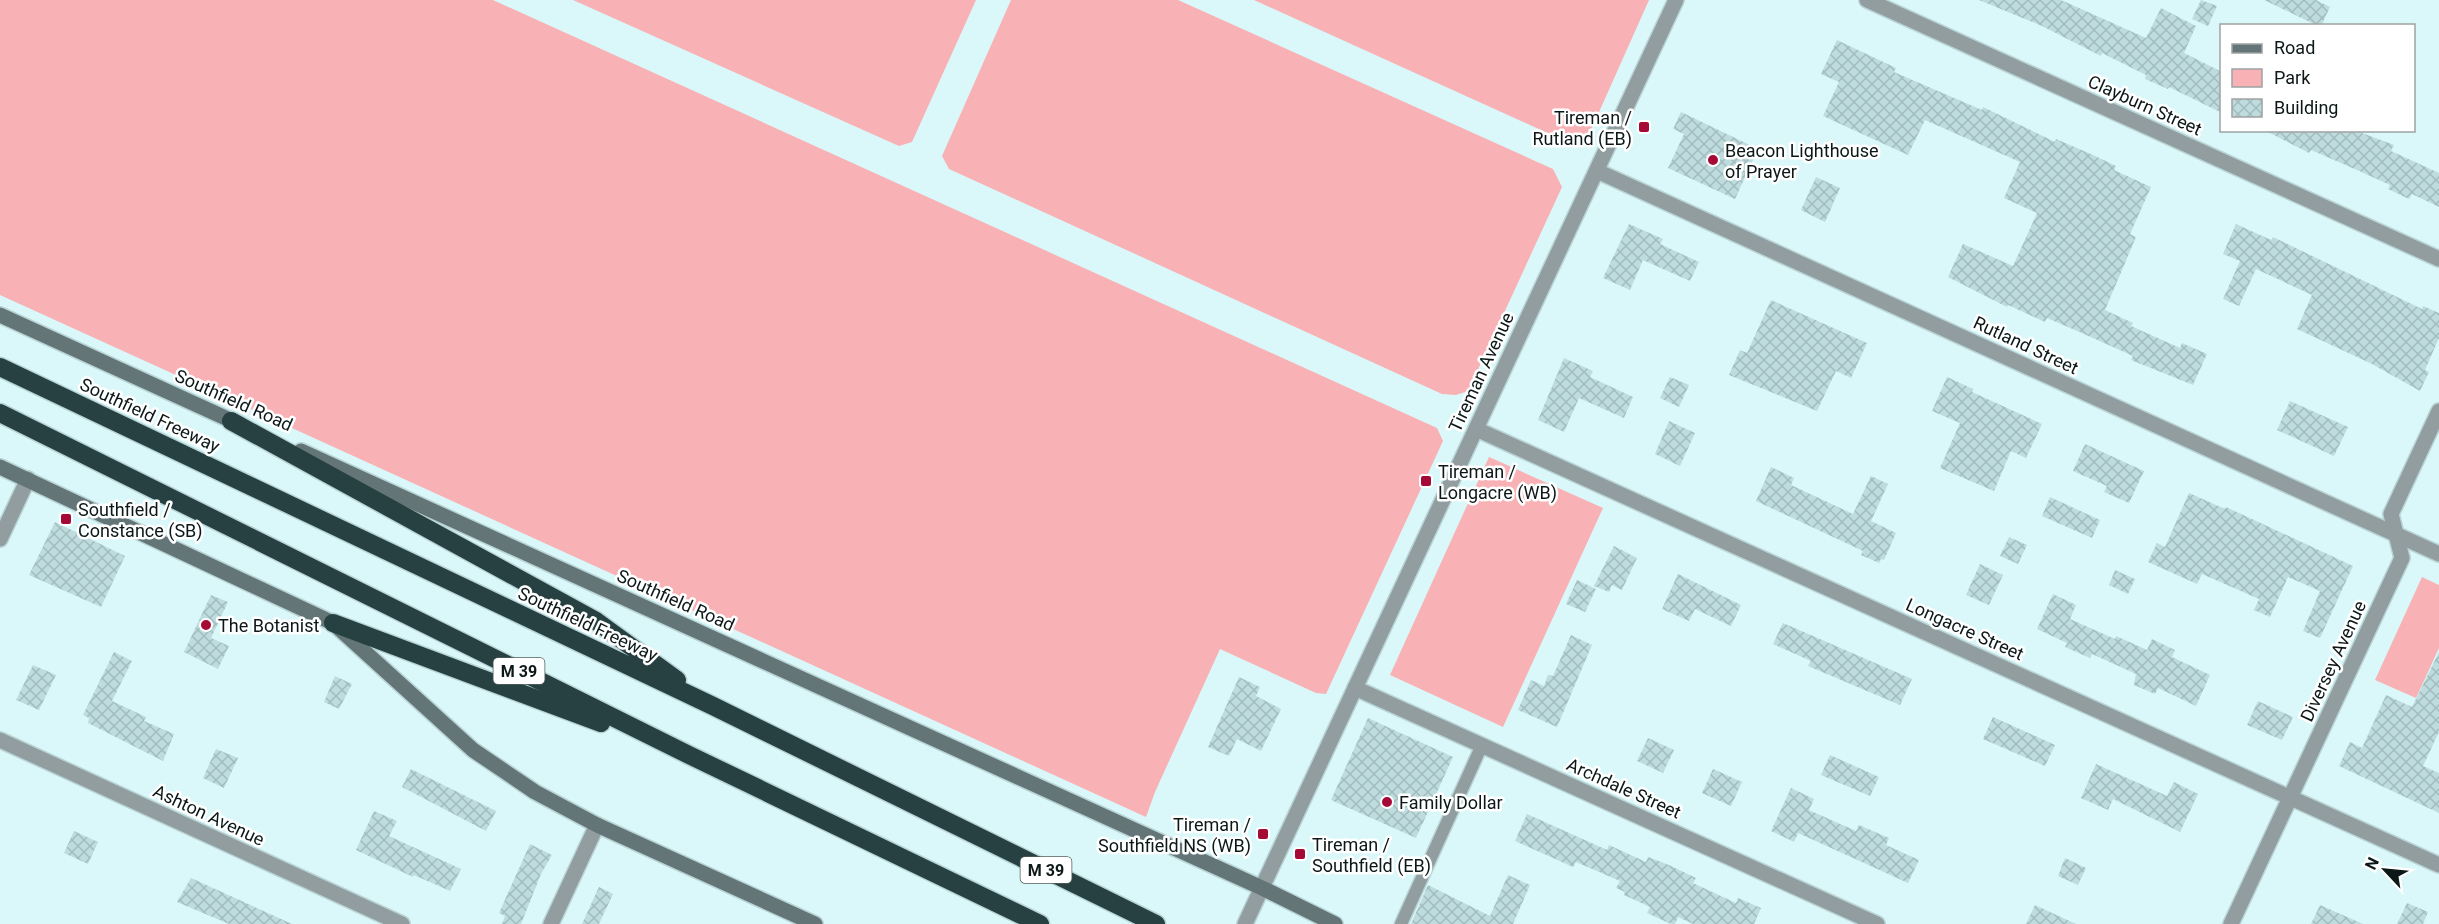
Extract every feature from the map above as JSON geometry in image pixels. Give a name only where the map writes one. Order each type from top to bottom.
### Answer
[{"type":"highway","name":"Southfield Freeway","points":[[0,367],[713,706],[1156,924]]},
{"type":"highway","name":"M 39","points":[[0,414],[689,755],[1040,924]]},
{"type":"highway","points":[[231,421],[596,621],[713,706]]},
{"type":"highway","points":[[333,623],[689,755]]},
{"type":"main road","name":"Southfield Road","points":[[0,315],[1262,888],[1335,924]]},
{"type":"main road","points":[[0,467],[333,623],[473,750],[535,792],[597,825],[815,924]]},
{"type":"street","name":"Tireman Avenue","points":[[1247,921],[1676,0]]},
{"type":"street","name":"Clayburn Street","points":[[1868,0],[2439,260]]},
{"type":"street","name":"Rutland Street","points":[[1597,171],[2439,554]]},
{"type":"street","name":"Diversey Avenue","points":[[2231,924],[2402,558],[2391,514],[2439,411]]},
{"type":"street","name":"Longacre Street","points":[[1476,429],[2439,865]]},
{"type":"street","points":[[0,539],[28,479]]},
{"type":"street","name":"Archdale Street","points":[[1355,688],[1877,924]]},
{"type":"street","name":"Ashton Avenue","points":[[0,741],[402,924]]},
{"type":"street","points":[[551,924],[597,825]]},
{"type":"lane","points":[[1401,924],[1482,745]]},
{"type":"green space","points":[[0,0],[493,0],[1437,428],[1443,441],[1326,694],[1316,693],[1220,649],[1155,792],[1146,817],[0,295]]},
{"type":"green space","points":[[573,0],[976,0],[912,142],[899,146]]},
{"type":"green space","points":[[1011,0],[1178,0],[1553,169],[1562,187],[1468,391],[1456,395],[1442,394],[949,169],[942,156]]},
{"type":"green space","points":[[1254,0],[1649,0],[1587,139],[1574,145]]},
{"type":"green space","points":[[1489,457],[1603,508],[1503,727],[1390,675]]},
{"type":"green space","points":[[2422,577],[2439,585],[2439,648],[2416,698],[2375,680]]},
{"type":"building","points":[[1979,0],[2061,0],[2146,38],[2161,8],[2196,26],[2184,53],[2220,71],[2220,112],[2169,87],[2168,89],[2145,79],[2146,75],[2102,53],[2101,56],[2042,26]]},
{"type":"building","points":[[2201,0],[2217,6],[2208,26],[2192,19]]},
{"type":"building","points":[[2264,0],[2316,0],[2330,7],[2322,24],[2314,24]]},
{"type":"building","points":[[1837,40],[1896,68],[1894,72],[1982,110],[1983,107],[2055,142],[2056,139],[2093,155],[2116,166],[2114,170],[2151,187],[2130,234],[2136,237],[2105,310],[2133,323],[2131,326],[2180,348],[2182,343],[2207,354],[2193,385],[2131,360],[2133,356],[2047,318],[2045,322],[2008,305],[2007,307],[1948,277],[1963,244],[2013,266],[2037,213],[2004,198],[2020,162],[1925,120],[1908,155],[1823,116],[1839,82],[1821,74]]},
{"type":"building","name":"Beacon Lighthouse of Prayer","points":[[1681,112],[1758,149],[1735,199],[1668,168],[1684,134],[1673,129]]},
{"type":"building","points":[[2268,132],[2359,132],[2394,145],[2391,151],[2439,173],[2439,207],[2412,194],[2409,199],[2388,189],[2390,185],[2311,150],[2309,153]]},
{"type":"building","points":[[1816,177],[1840,188],[1825,222],[1801,210]]},
{"type":"building","points":[[1629,224],[1663,239],[1660,244],[1699,262],[1690,281],[1643,260],[1630,290],[1603,278]]},
{"type":"building","points":[[2236,224],[2271,240],[2273,237],[2422,309],[2423,306],[2439,313],[2439,338],[2425,370],[2429,372],[2420,391],[2372,364],[2297,329],[2312,295],[2256,269],[2239,306],[2223,299],[2240,261],[2223,254]]},
{"type":"building","points":[[1771,300],[1867,343],[1851,378],[1836,371],[1817,411],[1729,375],[1740,350],[1747,353]]},
{"type":"building","points":[[1564,358],[1593,371],[1590,377],[1633,397],[1624,418],[1579,398],[1564,432],[1538,420]]},
{"type":"building","points":[[1670,377],[1689,385],[1679,407],[1660,398]]},
{"type":"building","points":[[1947,377],[1973,389],[1972,392],[2042,424],[2026,458],[2011,451],[1994,491],[1940,468],[1960,423],[1932,411]]},
{"type":"building","points":[[2290,401],[2348,427],[2334,456],[2277,430]]},
{"type":"building","points":[[1669,421],[1695,433],[1680,466],[1655,454]]},
{"type":"building","points":[[2085,444],[2144,471],[2129,503],[2104,492],[2107,486],[2073,471]]},
{"type":"building","points":[[1771,467],[1794,478],[1791,485],[1853,514],[1871,476],[1888,484],[1871,521],[1896,533],[1884,560],[1881,559],[1879,563],[1861,555],[1863,551],[1756,501]]},
{"type":"building","points":[[2189,493],[2225,509],[2226,507],[2353,566],[2320,638],[2303,631],[2320,591],[2288,577],[2270,617],[2254,610],[2259,599],[2202,574],[2197,584],[2148,562],[2157,543],[2165,547]]},
{"type":"building","points":[[2050,497],[2100,520],[2092,538],[2042,516]]},
{"type":"building","points":[[55,522],[125,556],[101,607],[29,575]]},
{"type":"building","points":[[2009,537],[2027,545],[2018,564],[2000,556]]},
{"type":"building","points":[[1614,546],[1637,558],[1622,590],[1612,585],[1609,592],[1594,586]]},
{"type":"building","points":[[1980,564],[2003,575],[1989,605],[1966,595]]},
{"type":"building","points":[[2115,570],[2135,579],[2128,594],[2109,585]]},
{"type":"building","points":[[1678,574],[1741,605],[1731,626],[1695,609],[1689,621],[1662,609]]},
{"type":"building","points":[[1577,580],[1596,589],[1585,612],[1566,604]]},
{"type":"building","points":[[2053,594],[2076,605],[2070,619],[2147,650],[2152,639],[2175,650],[2172,657],[2210,675],[2196,706],[2158,688],[2155,694],[2134,685],[2136,674],[2092,654],[2090,658],[2065,647],[2067,643],[2037,629]]},
{"type":"building","points":[[211,595],[228,602],[211,638],[229,646],[218,669],[184,652]]},
{"type":"building","points":[[1783,623],[1912,679],[1900,705],[1808,666],[1811,661],[1773,644]]},
{"type":"building","points":[[1571,635],[1592,645],[1557,727],[1518,710],[1531,680],[1544,686],[1548,675],[1553,676]]},
{"type":"building","points":[[114,652],[132,661],[112,701],[146,717],[144,721],[174,734],[163,761],[88,723],[89,718],[83,715]]},
{"type":"building","points":[[2439,652],[2439,732],[2423,766],[2439,773],[2439,813],[2339,766],[2350,742],[2362,748],[2386,695],[2412,707]]},
{"type":"building","points":[[33,665],[56,675],[39,710],[16,700]]},
{"type":"building","points":[[335,676],[352,684],[339,709],[324,702]]},
{"type":"building","points":[[1239,677],[1260,687],[1256,696],[1281,709],[1261,751],[1237,739],[1229,756],[1208,747]]},
{"type":"building","points":[[2258,701],[2293,717],[2282,740],[2247,725]]},
{"type":"building","points":[[1993,717],[2055,745],[2045,766],[1983,739]]},
{"type":"building","points":[[1368,718],[1453,757],[1416,838],[1331,800]]},
{"type":"building","points":[[1648,738],[1674,750],[1663,773],[1637,761]]},
{"type":"building","points":[[216,749],[238,758],[224,788],[203,778]]},
{"type":"building","points":[[1830,755],[1879,777],[1870,796],[1821,775]]},
{"type":"building","points":[[2096,764],[2167,796],[2174,782],[2198,794],[2180,832],[2113,799],[2108,810],[2081,798]]},
{"type":"building","points":[[411,769],[496,811],[486,831],[402,787]]},
{"type":"building","points":[[1713,769],[1742,782],[1731,806],[1702,793]]},
{"type":"building","points":[[1791,788],[1814,799],[1809,810],[1856,831],[1859,825],[1889,838],[1886,845],[1919,860],[1908,883],[1798,833],[1794,842],[1771,831]]},
{"type":"building","points":[[374,811],[397,821],[389,836],[461,869],[450,891],[414,875],[413,877],[356,850]]},
{"type":"building","points":[[1527,814],[1607,850],[1609,845],[1646,862],[1648,857],[1669,865],[1696,878],[1693,883],[1736,903],[1738,898],[1761,908],[1754,924],[1693,924],[1678,917],[1675,924],[1671,924],[1647,913],[1650,907],[1624,895],[1625,892],[1616,888],[1620,881],[1576,862],[1573,867],[1515,841]]},
{"type":"building","points":[[74,831],[98,842],[88,864],[64,853]]},
{"type":"building","points":[[530,844],[552,855],[541,874],[521,924],[502,924],[505,916],[499,913]]},
{"type":"building","points":[[2065,858],[2086,868],[2078,885],[2058,876]]},
{"type":"building","points":[[1508,875],[1530,885],[1513,924],[1411,924],[1428,885],[1490,916]]},
{"type":"building","points":[[191,878],[292,924],[229,924],[177,902]]},
{"type":"building","points":[[599,887],[613,894],[599,924],[582,924]]},
{"type":"building","points":[[2407,903],[2428,912],[2423,924],[2397,924]]},
{"type":"building","points":[[2035,905],[2076,924],[2026,924]]},
{"type":"building","points":[[2320,905],[2363,924],[2311,924]]},
{"type":"place","name":"Tireman / Rutland (EB)","points":[[1644,127]]},
{"type":"place","name":"Beacon Lighthouse of Prayer","points":[[1713,160]]},
{"type":"place","name":"Tireman / Longacre (WB)","points":[[1426,481]]},
{"type":"place","name":"Southfield / Constance (SB)","points":[[66,519]]},
{"type":"place","name":"The Botanist","points":[[206,625]]},
{"type":"place","name":"Family Dollar","points":[[1387,802]]},
{"type":"place","name":"Tireman / Southfield NS (WB)","points":[[1263,834]]},
{"type":"place","name":"Tireman / Southfield (EB)","points":[[1300,854]]}]
